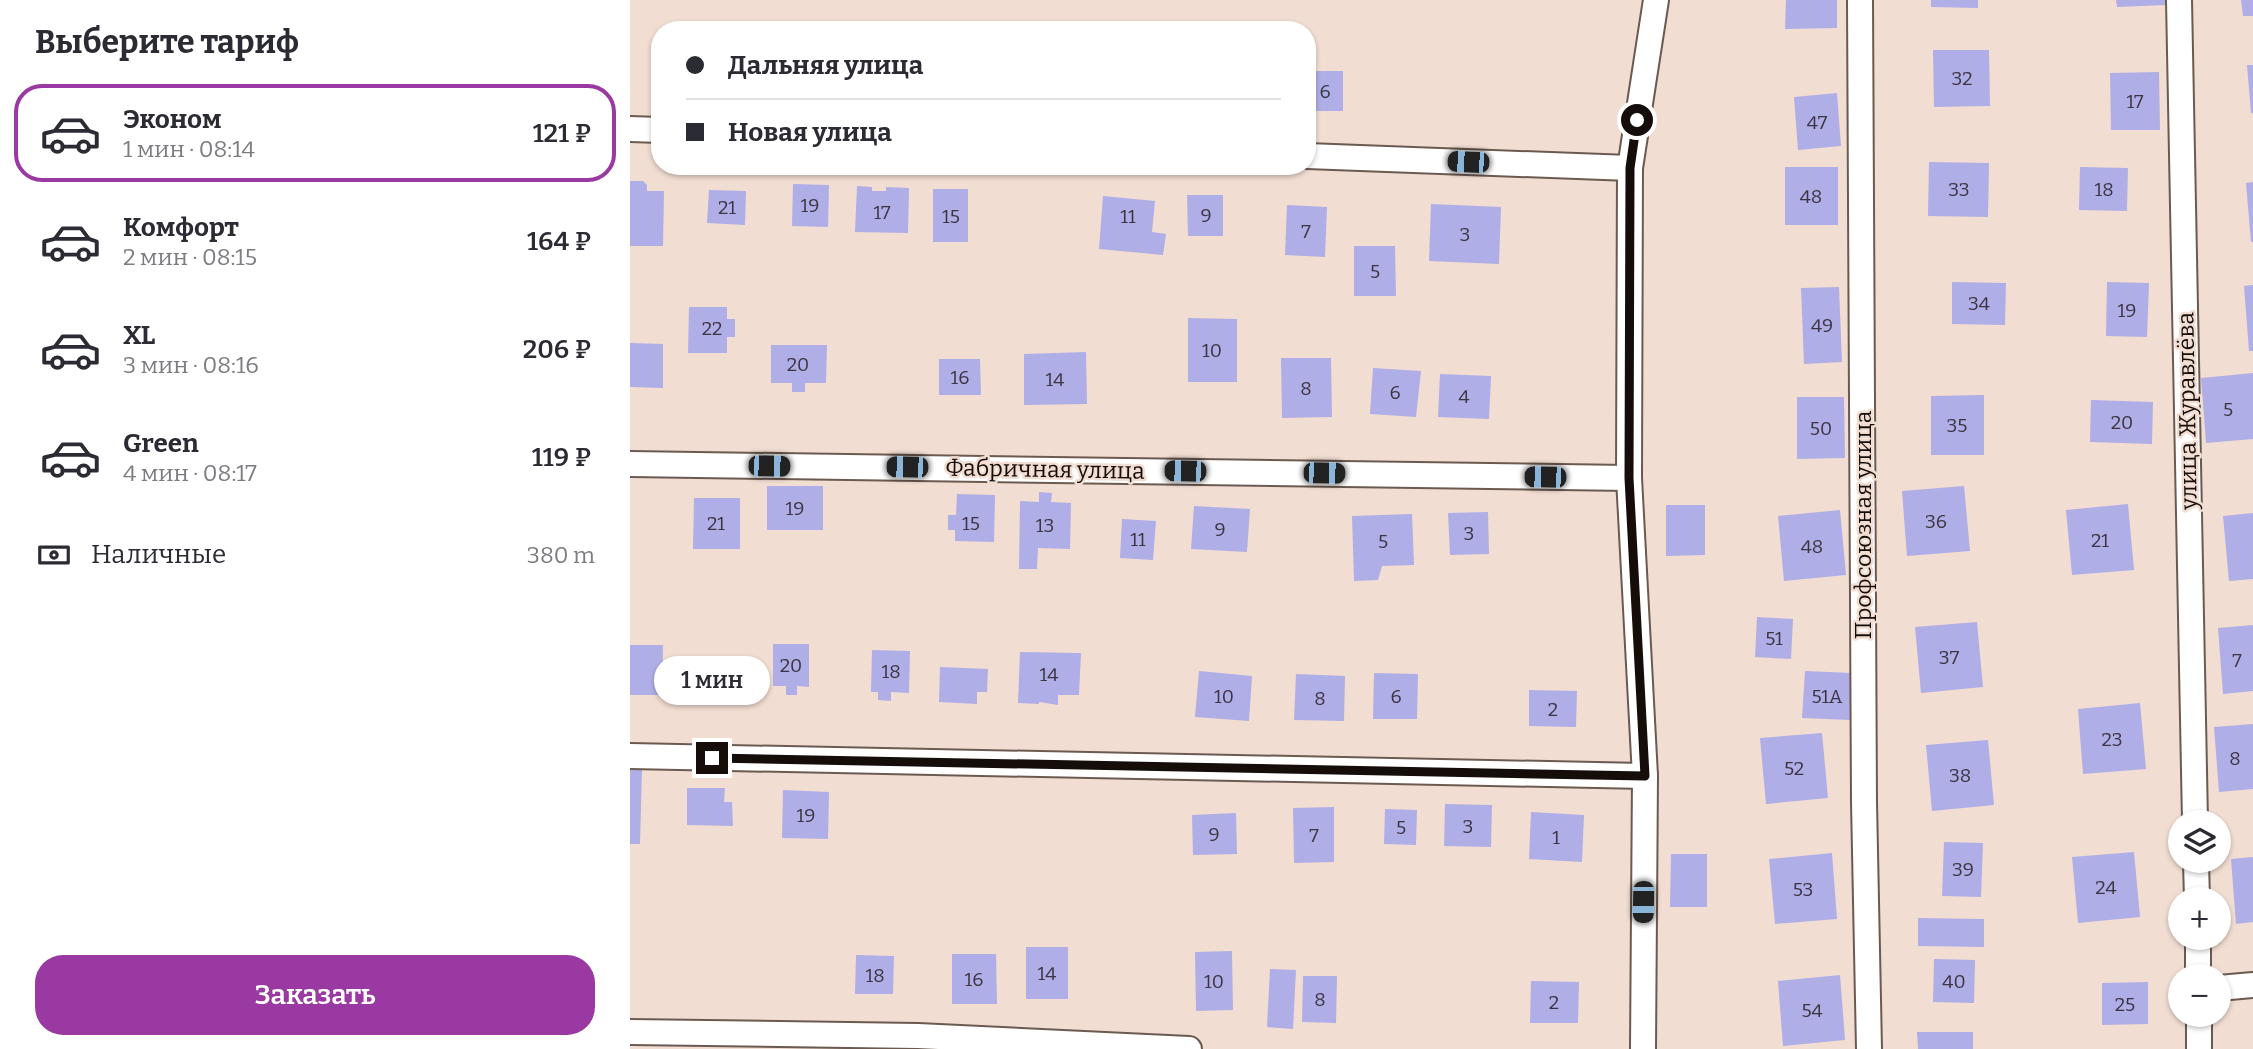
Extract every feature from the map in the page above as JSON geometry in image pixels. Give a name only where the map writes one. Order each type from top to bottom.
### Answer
[{"type":"street","points":[[1643,1049],[1645,776],[1629,478],[1630,168],[1656,0]]},
{"type":"street","name":"Профсоюзная улица","points":[[1860,0],[1864,802],[1869,1049]]},
{"type":"street","name":"улица Журавлёва","points":[[2179,0],[2195,810]]},
{"type":"street","points":[[630,129],[651,130]]},
{"type":"street","points":[[1316,156],[1630,168]]},
{"type":"street","name":"Фабричная улица","points":[[630,464],[1629,478]]},
{"type":"street","points":[[630,756],[1645,776]]},
{"type":"street","points":[[2231,987],[2253,985]]},
{"type":"street","points":[[2199,1027],[2199,1049]]},
{"type":"street","points":[[630,1032],[918,1036],[1189,1049]]},
{"type":"building","points":[[1786,0],[1837,0],[1837,28],[1785,29]]},
{"type":"building","points":[[1931,0],[1978,0],[1978,8],[1931,7]]},
{"type":"building","points":[[2116,0],[2166,0],[2166,5],[2117,7]]},
{"type":"building","points":[[2241,0],[2253,0],[2253,16],[2243,16]]},
{"type":"building","points":[[1933,50],[1989,50],[1990,106],[1934,107]]},
{"type":"building","points":[[2247,65],[2253,65],[2253,113],[2251,113]]},
{"type":"building","points":[[1316,71],[1343,71],[1343,111],[1316,111]]},
{"type":"building","points":[[2159,72],[2160,130],[2111,130],[2110,73]]},
{"type":"building","points":[[1837,93],[1841,146],[1798,150],[1794,97]]},
{"type":"building","points":[[1929,162],[1989,163],[1988,217],[1928,216]]},
{"type":"building","points":[[1785,167],[1838,167],[1838,225],[1785,225]]},
{"type":"building","points":[[2080,167],[2128,168],[2127,211],[2079,210]]},
{"type":"building","points":[[630,181],[643,181],[647,185],[647,191],[664,191],[663,246],[630,246]]},
{"type":"building","points":[[2253,182],[2253,242],[2251,242],[2246,183]]},
{"type":"building","points":[[793,184],[829,185],[828,227],[792,226]]},
{"type":"building","points":[[857,186],[872,187],[872,191],[886,191],[886,187],[909,188],[908,233],[855,232]]},
{"type":"building","points":[[933,189],[968,189],[968,242],[933,242]]},
{"type":"building","points":[[709,190],[746,191],[745,225],[707,223]]},
{"type":"building","points":[[1187,195],[1223,195],[1223,236],[1188,236]]},
{"type":"building","points":[[1103,196],[1155,201],[1152,232],[1166,234],[1163,255],[1099,249]]},
{"type":"building","points":[[1431,204],[1501,207],[1499,264],[1429,261]]},
{"type":"building","points":[[1287,205],[1327,207],[1325,257],[1285,255]]},
{"type":"building","points":[[1354,246],[1395,246],[1396,296],[1354,296]]},
{"type":"building","points":[[1952,282],[2006,283],[2005,325],[1952,324]]},
{"type":"building","points":[[2107,282],[2149,283],[2147,337],[2106,336]]},
{"type":"building","points":[[2253,285],[2253,351],[2249,351],[2244,286]]},
{"type":"building","points":[[1839,287],[1842,362],[1804,364],[1801,288]]},
{"type":"building","points":[[689,307],[727,307],[727,319],[735,319],[735,337],[727,337],[727,353],[688,353]]},
{"type":"building","points":[[1188,318],[1237,319],[1237,382],[1188,382]]},
{"type":"building","points":[[630,343],[663,344],[663,388],[630,387]]},
{"type":"building","points":[[771,345],[827,345],[826,383],[805,383],[805,392],[792,392],[792,383],[771,383]]},
{"type":"building","points":[[1086,352],[1087,404],[1024,405],[1024,354]]},
{"type":"building","points":[[1281,358],[1331,358],[1332,417],[1282,418]]},
{"type":"building","points":[[939,359],[980,359],[981,395],[939,395]]},
{"type":"building","points":[[1373,368],[1421,371],[1416,417],[1370,414]]},
{"type":"building","points":[[2253,373],[2253,439],[2206,443],[2201,378]]},
{"type":"building","points":[[1440,374],[1491,376],[1489,419],[1438,417]]},
{"type":"building","points":[[1984,395],[1984,455],[1931,455],[1931,396]]},
{"type":"building","points":[[1797,397],[1844,397],[1845,458],[1797,459]]},
{"type":"building","points":[[2091,400],[2153,402],[2152,444],[2090,442]]},
{"type":"building","points":[[767,486],[823,486],[823,530],[767,530]]},
{"type":"building","points":[[1964,486],[1970,551],[1907,556],[1902,491]]},
{"type":"building","points":[[1039,492],[1052,493],[1051,502],[1071,503],[1070,549],[1038,548],[1037,569],[1019,569],[1020,501],[1039,502]]},
{"type":"building","points":[[957,494],[995,495],[994,542],[955,541],[955,530],[948,530],[948,515],[956,515]]},
{"type":"building","points":[[694,498],[740,498],[740,549],[693,549]]},
{"type":"building","points":[[2128,504],[2134,570],[2072,575],[2066,510]]},
{"type":"building","points":[[1666,505],[1705,505],[1705,555],[1666,556]]},
{"type":"building","points":[[1194,506],[1250,509],[1247,552],[1191,549]]},
{"type":"building","points":[[1840,510],[1846,575],[1784,581],[1778,516]]},
{"type":"building","points":[[1488,512],[1489,554],[1450,555],[1448,513]]},
{"type":"building","points":[[2253,513],[2253,579],[2229,581],[2223,516]]},
{"type":"building","points":[[1412,514],[1414,565],[1382,566],[1378,580],[1354,581],[1352,516]]},
{"type":"building","points":[[1122,519],[1156,521],[1153,560],[1120,558]]},
{"type":"building","points":[[1757,617],[1793,619],[1791,659],[1755,657]]},
{"type":"building","points":[[1977,622],[1983,687],[1921,693],[1915,627]]},
{"type":"building","points":[[2253,625],[2253,691],[2223,694],[2218,628]]},
{"type":"building","points":[[773,644],[809,644],[809,687],[797,686],[797,695],[786,695],[786,686],[773,686]]},
{"type":"building","points":[[630,645],[663,645],[662,695],[630,695]]},
{"type":"building","points":[[872,650],[910,651],[909,693],[891,692],[891,701],[878,700],[878,692],[871,692]]},
{"type":"building","points":[[1020,652],[1081,653],[1079,695],[1058,695],[1058,705],[1018,703]]},
{"type":"building","points":[[940,667],[988,669],[987,692],[977,692],[977,704],[939,702]]},
{"type":"building","points":[[1199,671],[1252,676],[1249,721],[1195,717]]},
{"type":"building","points":[[1805,671],[1852,673],[1850,720],[1802,718]]},
{"type":"building","points":[[1374,673],[1418,674],[1417,719],[1373,719]]},
{"type":"building","points":[[1296,674],[1345,676],[1344,721],[1294,720]]},
{"type":"building","points":[[1529,690],[1577,691],[1576,727],[1529,726]]},
{"type":"building","points":[[2140,703],[2146,769],[2083,774],[2078,709]]},
{"type":"building","points":[[2253,724],[2253,789],[2219,792],[2214,727]]},
{"type":"building","points":[[1822,733],[1828,798],[1766,804],[1760,738]]},
{"type":"building","points":[[1988,740],[1994,805],[1932,811],[1926,745]]},
{"type":"building","points":[[630,769],[642,769],[640,844],[630,844]]},
{"type":"building","points":[[687,788],[725,788],[724,802],[732,802],[733,826],[687,825]]},
{"type":"building","points":[[783,790],[829,792],[828,839],[782,838]]},
{"type":"building","points":[[1445,804],[1492,805],[1491,847],[1444,846]]},
{"type":"building","points":[[1334,807],[1334,862],[1294,863],[1293,808]]},
{"type":"building","points":[[1385,809],[1417,810],[1416,845],[1384,844]]},
{"type":"building","points":[[1531,812],[1584,815],[1582,862],[1529,859]]},
{"type":"building","points":[[1236,813],[1237,854],[1193,855],[1192,815]]},
{"type":"building","points":[[1944,842],[1983,843],[1981,897],[1942,896]]},
{"type":"building","points":[[2134,852],[2140,917],[2078,923],[2072,857]]},
{"type":"building","points":[[1832,853],[1837,919],[1775,924],[1769,859]]},
{"type":"building","points":[[1671,854],[1707,854],[1707,907],[1670,907]]},
{"type":"building","points":[[2253,857],[2253,922],[2236,924],[2231,859]]},
{"type":"building","points":[[1918,918],[1984,919],[1984,947],[1918,946]]},
{"type":"building","points":[[1026,947],[1068,947],[1068,999],[1026,999]]},
{"type":"building","points":[[1232,951],[1233,1010],[1196,1011],[1195,952]]},
{"type":"building","points":[[952,954],[996,954],[997,1004],[952,1004]]},
{"type":"building","points":[[856,955],[894,956],[893,994],[855,994]]},
{"type":"building","points":[[1934,959],[1975,960],[1974,1003],[1933,1002]]},
{"type":"building","points":[[1270,969],[1296,970],[1293,1029],[1267,1027]]},
{"type":"building","points":[[1840,975],[1845,1040],[1783,1046],[1778,981]]},
{"type":"building","points":[[1303,976],[1337,976],[1336,1023],[1302,1022]]},
{"type":"building","points":[[1531,981],[1579,982],[1578,1023],[1530,1023]]},
{"type":"building","points":[[2148,982],[2148,1024],[2102,1025],[2102,983]]},
{"type":"building","points":[[1917,1032],[1973,1032],[1973,1049],[1918,1049]]},
{"type":"route","points":[[712,758],[1645,776],[1629,478],[1630,168],[1637,120]]}]
